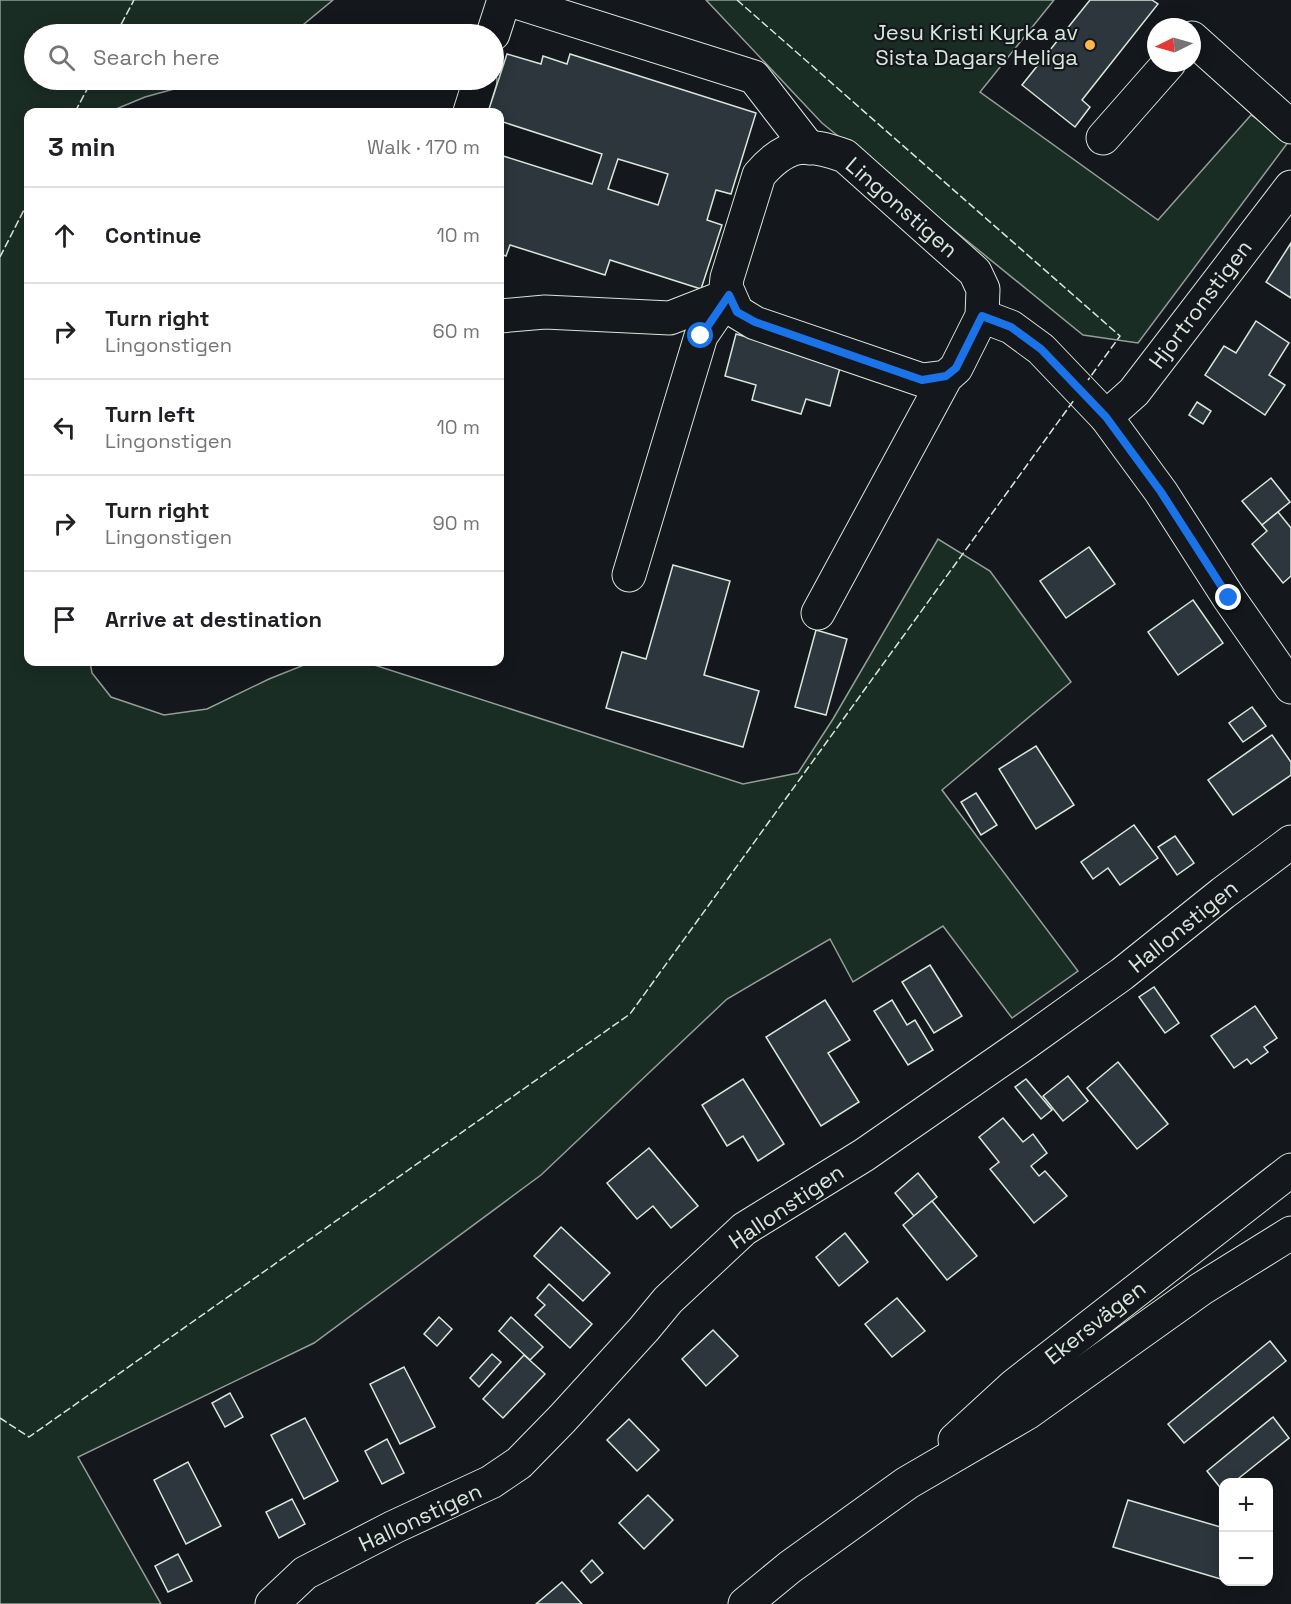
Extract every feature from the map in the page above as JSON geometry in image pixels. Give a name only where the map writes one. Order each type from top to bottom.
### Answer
[{"type":"street","points":[[496,24],[504,0]]},
{"type":"street","points":[[510,0],[754,77],[809,148]]},
{"type":"street","points":[[1201,46],[1291,127]]},
{"type":"street","points":[[1104,138],[1161,72]]},
{"type":"street","points":[[471,108],[477,90]]},
{"type":"street","name":"Lingonstigen","points":[[729,295],[726,287],[727,278],[759,175],[770,163],[790,148],[820,147],[846,156],[975,272],[983,289],[982,316],[956,368],[946,376],[818,613]]},
{"type":"street","name":"Hjortronstigen","points":[[1106,417],[1134,392],[1291,187]]},
{"type":"street","points":[[504,316],[545,312],[670,318],[729,295]]},
{"type":"street","points":[[729,295],[737,312],[755,322],[922,380],[946,376]]},
{"type":"street","points":[[629,575],[701,336],[729,295]]},
{"type":"street","points":[[982,316],[1011,327],[1041,349],[1106,417],[1161,492],[1229,598],[1291,687]]},
{"type":"street","name":"Hallonstigen","points":[[272,1604],[305,1573],[394,1527],[491,1482],[519,1463],[577,1403],[668,1300],[744,1229],[864,1155],[1027,1042],[1122,974],[1291,842]]},
{"type":"street","name":"Ekersvägen","points":[[907,1483],[1015,1385],[1291,1170]]},
{"type":"street","name":"Ekersvägen","points":[[745,1604],[790,1567],[907,1483],[1027,1413],[1201,1289],[1291,1233]]},
{"type":"green space","points":[[0,0],[333,0],[304,24],[24,24],[24,90],[171,90],[119,108],[24,108],[24,666],[91,666],[92,673],[111,697],[164,715],[207,709],[302,666],[377,666],[743,784],[798,773],[833,719],[938,539],[990,571],[1071,682],[942,790],[1078,971],[1012,1018],[943,926],[853,982],[830,939],[727,999],[541,1175],[314,1343],[78,1457],[161,1604],[0,1604]]},
{"type":"green space","points":[[706,0],[1054,0],[980,92],[1158,220],[1251,115],[1289,141],[1138,343],[1083,335],[822,123]]},
{"type":"building","name":"Jesu Kristi Kyrka av Sista Dagars Heliga","points":[[1090,0],[1152,0],[1158,4],[1082,100],[1090,107],[1075,127],[1022,85]]},
{"type":"building","points":[[507,54],[541,64],[543,56],[567,64],[570,54],[756,113],[731,194],[716,190],[707,220],[722,225],[701,289],[610,260],[605,275],[510,245],[506,256],[504,255],[504,156],[592,184],[602,154],[504,122],[504,108],[489,108],[495,90],[504,90],[504,63]],"holes":[[[618,159],[668,174],[658,205],[608,189]]]},
{"type":"building","points":[[1291,243],[1291,298],[1266,282]]},
{"type":"building","points":[[1256,321],[1289,343],[1269,375],[1285,385],[1265,415],[1205,375],[1224,346],[1236,353]]},
{"type":"building","points":[[736,334],[841,364],[830,406],[806,399],[801,414],[752,400],[756,385],[725,376]]},
{"type":"building","points":[[1197,402],[1211,411],[1203,424],[1189,415]]},
{"type":"building","points":[[1271,478],[1290,502],[1262,525],[1242,501]]},
{"type":"building","points":[[1278,512],[1291,528],[1291,576],[1283,583],[1252,544],[1267,531],[1262,525]]},
{"type":"building","points":[[1089,547],[1115,584],[1066,618],[1040,581]]},
{"type":"building","points":[[673,565],[730,581],[704,675],[759,691],[743,747],[606,708],[622,652],[646,659]]},
{"type":"building","points":[[1193,600],[1223,643],[1178,675],[1148,632]]},
{"type":"building","points":[[816,630],[847,639],[826,715],[795,707]]},
{"type":"building","points":[[1252,707],[1266,726],[1243,742],[1229,723]]},
{"type":"building","points":[[1272,735],[1291,762],[1291,775],[1233,815],[1208,780]]},
{"type":"building","points":[[1036,746],[1074,805],[1036,829],[999,769]]},
{"type":"building","points":[[976,793],[997,825],[981,835],[961,802]]},
{"type":"building","points":[[1134,825],[1158,858],[1120,885],[1108,868],[1093,879],[1081,862]]},
{"type":"building","points":[[1175,836],[1194,863],[1177,875],[1158,847]]},
{"type":"building","points":[[930,965],[962,1016],[934,1033],[902,982]]},
{"type":"building","points":[[1154,987],[1179,1023],[1165,1033],[1139,997]]},
{"type":"building","points":[[825,1000],[850,1040],[828,1053],[859,1102],[821,1126],[766,1037]]},
{"type":"building","points":[[892,1000],[907,1025],[915,1020],[933,1050],[908,1065],[874,1011]]},
{"type":"building","points":[[1255,1006],[1277,1038],[1264,1047],[1268,1052],[1251,1064],[1247,1059],[1234,1068],[1211,1036]]},
{"type":"building","points":[[1118,1062],[1168,1124],[1137,1149],[1087,1088]]},
{"type":"building","points":[[1068,1076],[1088,1101],[1063,1121],[1043,1096]]},
{"type":"building","points":[[743,1079],[784,1144],[758,1161],[743,1136],[727,1146],[702,1105]]},
{"type":"building","points":[[1026,1079],[1052,1110],[1041,1119],[1015,1087]]},
{"type":"building","points":[[1003,1118],[1023,1142],[1033,1134],[1047,1153],[1031,1166],[1039,1176],[1045,1171],[1067,1196],[1034,1223],[990,1169],[999,1162],[979,1137]]},
{"type":"building","points":[[649,1148],[698,1206],[671,1228],[653,1206],[637,1219],[607,1183]]},
{"type":"building","points":[[918,1173],[937,1197],[914,1216],[895,1193]]},
{"type":"building","points":[[932,1201],[977,1256],[947,1280],[903,1225]]},
{"type":"building","points":[[561,1227],[610,1273],[583,1301],[534,1256]]},
{"type":"building","points":[[845,1233],[868,1262],[839,1286],[816,1257]]},
{"type":"building","points":[[549,1284],[592,1324],[570,1348],[535,1315],[545,1305],[537,1298]]},
{"type":"building","points":[[897,1298],[925,1331],[892,1357],[865,1324]]},
{"type":"building","points":[[439,1317],[452,1329],[437,1346],[424,1334]]},
{"type":"building","points":[[511,1317],[543,1347],[530,1360],[499,1331]]},
{"type":"building","points":[[713,1330],[738,1356],[706,1386],[682,1359]]},
{"type":"building","points":[[1270,1341],[1286,1361],[1184,1443],[1168,1424]]},
{"type":"building","points":[[492,1354],[501,1362],[479,1387],[470,1378]]},
{"type":"building","points":[[524,1355],[545,1374],[503,1418],[483,1399]]},
{"type":"building","points":[[404,1367],[435,1427],[400,1444],[370,1384]]},
{"type":"building","points":[[230,1393],[243,1417],[225,1427],[212,1403]]},
{"type":"building","points":[[1273,1417],[1289,1438],[1239,1478],[1219,1478],[1219,1486],[1207,1471]]},
{"type":"building","points":[[305,1418],[338,1481],[304,1499],[271,1435]]},
{"type":"building","points":[[629,1419],[659,1450],[637,1471],[607,1440]]},
{"type":"building","points":[[387,1439],[404,1473],[382,1484],[365,1451]]},
{"type":"building","points":[[188,1462],[221,1526],[186,1544],[154,1480]]},
{"type":"building","points":[[648,1495],[673,1520],[644,1549],[619,1523]]},
{"type":"building","points":[[292,1499],[305,1524],[279,1538],[266,1512]]},
{"type":"building","points":[[1128,1500],[1219,1527],[1219,1579],[1113,1547]]},
{"type":"building","points":[[178,1554],[192,1581],[168,1592],[155,1566]]},
{"type":"building","points":[[592,1560],[603,1573],[591,1583],[581,1571]]},
{"type":"building","points":[[562,1582],[582,1604],[536,1604]]},
{"type":"fence","points":[[121,24],[134,0]]},
{"type":"fence","points":[[737,0],[1120,336],[1088,380]]},
{"type":"fence","points":[[77,108],[87,90]]},
{"type":"fence","points":[[0,257],[24,210]]},
{"type":"fence","points":[[0,1418],[29,1437],[630,1014],[1074,400]]},
{"type":"place","name":"Jesu Kristi Kyrka av Sista Dagars Heliga","points":[[1090,45]]},
{"type":"route","points":[[701,336],[729,295],[737,312],[755,322],[922,380],[946,376],[956,368],[982,316],[1011,327],[1041,349],[1106,417],[1161,492],[1229,598]]}]
